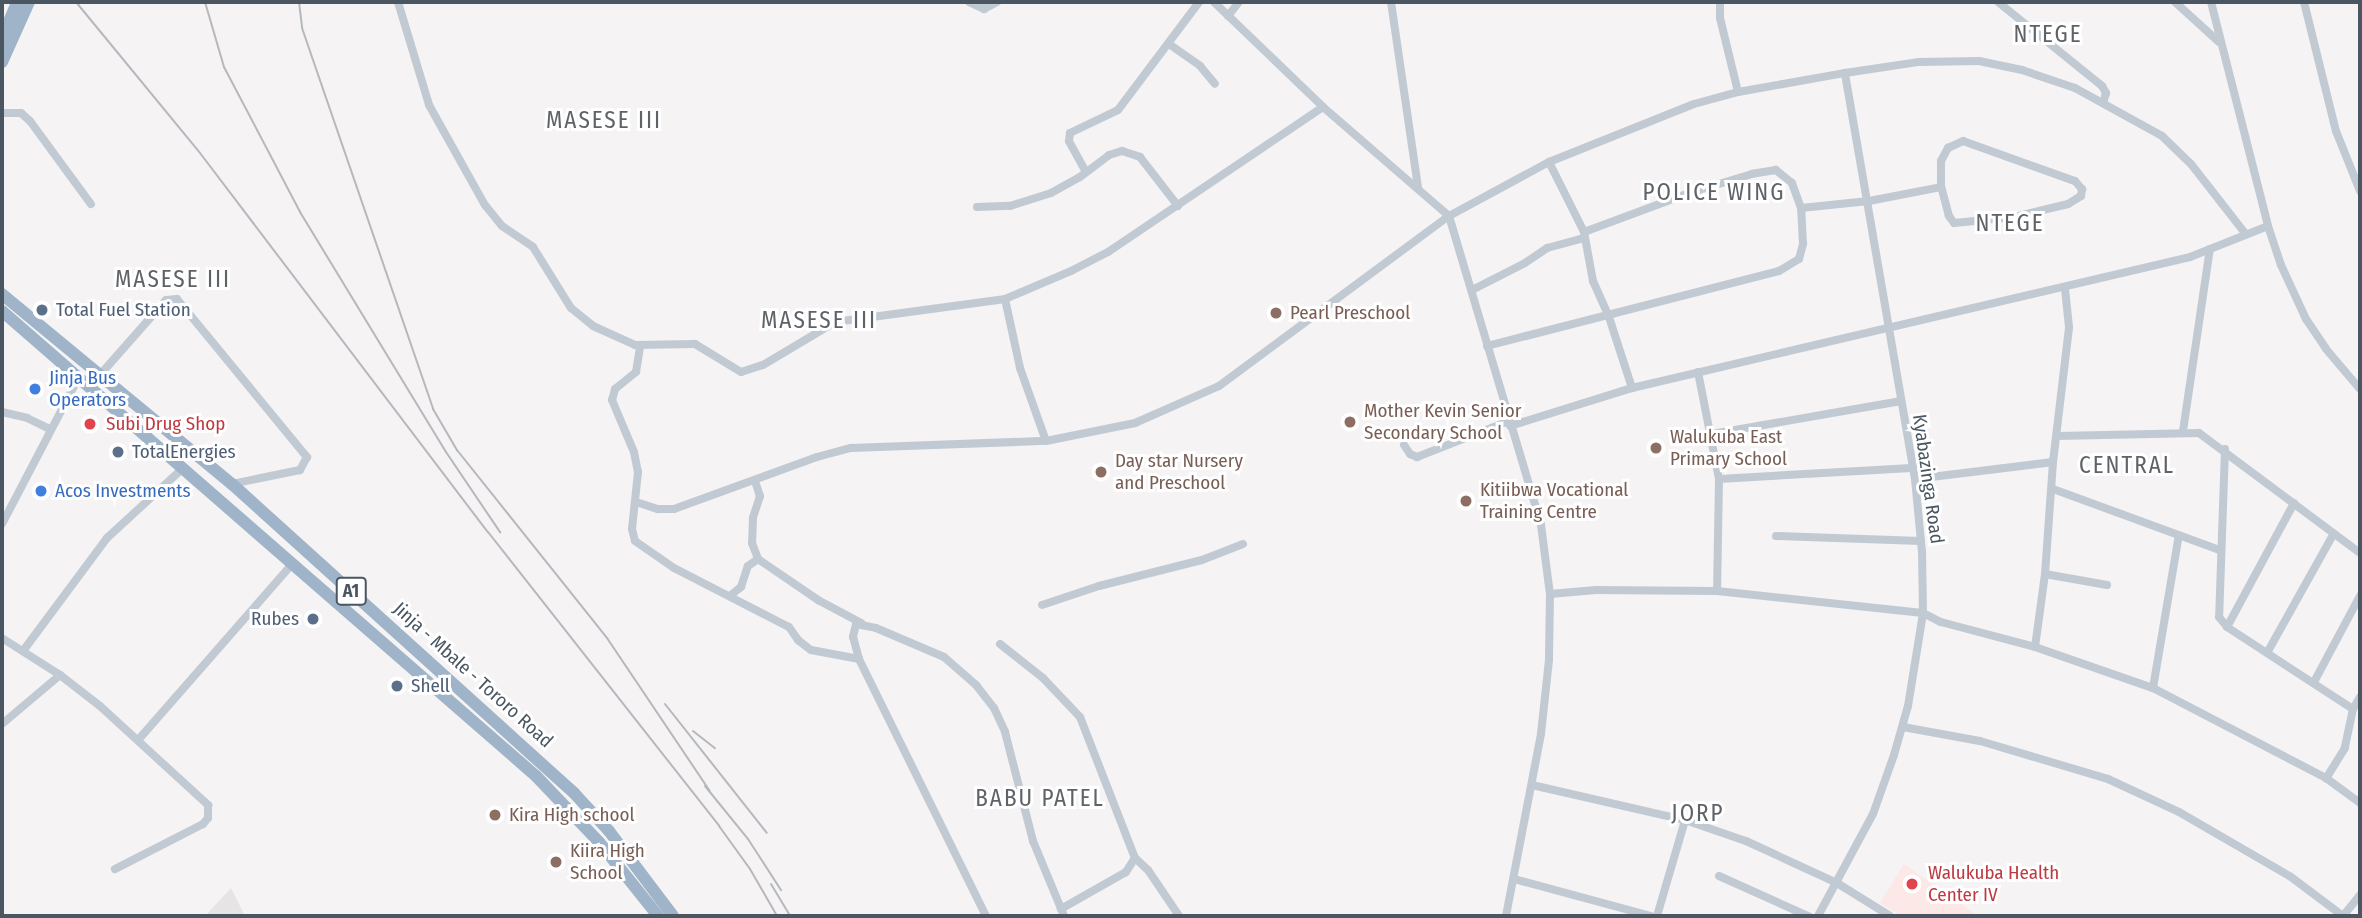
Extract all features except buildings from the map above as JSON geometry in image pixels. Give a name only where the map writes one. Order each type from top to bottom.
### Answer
[{"type":"highway","points":[[2,37],[17,2]]},
{"type":"highway","points":[[2,62],[29,2]]},
{"type":"highway","name":"Jinja - Mbale - Tororo Road","points":[[2,294],[232,484],[574,793],[609,831],[673,916]]},
{"type":"highway","name":"Jinja - Mbale - Tororo Road","points":[[2,311],[566,804],[658,916]]},
{"type":"street","points":[[398,2],[429,105],[485,205],[502,226],[533,247],[571,308],[581,318],[640,346],[685,342],[695,344],[741,372],[763,365],[835,322],[1005,299],[1108,252],[1323,107]]},
{"type":"street","points":[[969,2],[984,9],[997,2]]},
{"type":"street","points":[[1086,172],[1069,141],[1070,133],[1118,110],[1199,2]]},
{"type":"street","points":[[1214,2],[1323,107],[1449,216],[1541,525],[1550,594],[1549,660],[1532,785],[1506,916]]},
{"type":"street","points":[[1228,16],[1239,2]]},
{"type":"street","points":[[1391,2],[1418,187]]},
{"type":"street","points":[[1720,2],[1720,18],[1738,92]]},
{"type":"street","points":[[1998,2],[2102,86],[2106,93],[2103,103]]},
{"type":"street","points":[[2175,2],[2220,42]]},
{"type":"street","points":[[2211,2],[2267,226],[2306,319],[2326,349],[2360,389]]},
{"type":"street","points":[[2304,2],[2336,131],[2360,191]]},
{"type":"street","points":[[1169,44],[1200,66],[1215,84]]},
{"type":"street","points":[[636,502],[658,509],[674,509],[817,457],[862,447],[1046,441],[1135,423],[1219,386],[1449,216],[1549,162],[1653,119],[1738,92],[1845,73],[1919,62],[1979,61],[2022,69],[2075,88],[2162,136],[2191,164],[2245,233]]},
{"type":"street","name":"Kyabazinga Road","points":[[1818,916],[1873,814],[1903,727],[1923,614],[1921,541],[1915,479],[1845,73]]},
{"type":"street","points":[[2,113],[21,113],[30,121],[91,204]]},
{"type":"street","points":[[1963,141],[2075,181],[2082,189],[2081,196],[2068,204],[2014,216],[1957,223],[1948,216],[1941,187],[1944,154],[1948,148],[1963,141]]},
{"type":"street","points":[[977,207],[1010,206],[1040,197],[1069,184],[1116,152],[1135,153],[1178,206]]},
{"type":"street","points":[[1549,162],[1584,235],[1593,281],[1608,314],[1632,388]]},
{"type":"street","points":[[1472,290],[1548,248],[1689,193],[1766,171],[1784,174],[1792,183],[1801,208],[1802,251],[1791,266],[1487,346]]},
{"type":"street","points":[[1801,208],[1869,201],[1941,187]]},
{"type":"street","points":[[1404,445],[1410,454],[1417,457],[1510,424],[1632,388],[2065,288],[2210,249],[2267,226]]},
{"type":"street","points":[[2182,431],[2210,249]]},
{"type":"street","points":[[2035,646],[2045,574],[2053,462],[2069,327],[2065,288]]},
{"type":"street","points":[[99,376],[166,300],[174,298],[307,457],[304,467],[295,471],[232,484]]},
{"type":"street","points":[[1005,299],[1020,368],[1046,441]]},
{"type":"street","points":[[640,346],[636,372],[615,389],[612,400],[634,452],[636,502],[632,529],[638,544],[674,568],[789,627],[798,640],[811,650],[859,659]]},
{"type":"street","points":[[1698,372],[1719,479],[1717,591]]},
{"type":"street","points":[[2,524],[79,377]]},
{"type":"street","points":[[1712,434],[1901,401]]},
{"type":"street","points":[[2,412],[27,418],[50,429]]},
{"type":"street","points":[[2057,436],[2182,431],[2199,433],[2225,449],[2360,553]]},
{"type":"street","points":[[2225,449],[2219,617],[2227,627],[2353,709]]},
{"type":"street","points":[[1915,479],[2053,462]]},
{"type":"street","points":[[23,651],[107,538],[183,468]]},
{"type":"street","points":[[1719,479],[1912,468]]},
{"type":"street","points":[[755,481],[760,496],[753,518],[752,542],[758,559],[768,569],[845,617],[944,657],[976,685],[993,708],[1004,732],[1033,841],[1063,913],[1126,872],[1135,858]]},
{"type":"street","points":[[2053,489],[2220,550]]},
{"type":"street","points":[[2227,627],[2294,503]]},
{"type":"street","points":[[2267,653],[2334,533]]},
{"type":"street","points":[[2153,688],[2179,535]]},
{"type":"street","points":[[1776,536],[1921,541]]},
{"type":"street","points":[[1042,605],[1099,586],[1202,560],[1243,544]]},
{"type":"street","points":[[731,595],[741,587],[748,566],[758,559]]},
{"type":"street","points":[[139,739],[292,564]]},
{"type":"street","points":[[2045,574],[2107,586]]},
{"type":"street","points":[[1550,594],[1609,590],[1717,591],[1923,614],[1941,622],[2035,646],[2153,688],[2326,778],[2360,803]]},
{"type":"street","points":[[2314,682],[2360,596]]},
{"type":"street","points":[[845,617],[859,659],[986,916]]},
{"type":"street","points":[[853,637],[854,626],[861,623]]},
{"type":"street","points":[[2,638],[60,675],[139,739],[208,804],[210,811],[202,824],[115,869]]},
{"type":"street","points":[[1000,644],[1043,678],[1080,716],[1135,858],[1147,870],[1179,916]]},
{"type":"street","points":[[2,724],[60,675]]},
{"type":"street","points":[[2326,778],[2344,748],[2353,709],[2360,696]]},
{"type":"street","points":[[1903,727],[1980,741],[2108,779],[2179,812],[2291,877],[2343,916],[2360,895]]},
{"type":"street","points":[[1532,785],[1685,820],[1746,842],[1837,883],[1890,916]]},
{"type":"street","points":[[1657,916],[1685,820]]},
{"type":"street","points":[[1719,877],[1808,916]]},
{"type":"street","points":[[1514,878],[1651,916]]},
{"type":"shaded area","name":"Walukuba Health Center IV","points":[[1904,864],[1977,915],[1901,916],[1880,903]]},
{"type":"shaded area","points":[[231,888],[245,916],[205,916]]},
{"type":"railway","points":[[76,2],[200,153],[488,532],[719,826],[750,869],[777,916]]},
{"type":"railway","points":[[205,2],[224,67],[300,212],[446,452],[500,532]]},
{"type":"railway","points":[[299,2],[302,28],[433,409],[457,450],[607,638],[710,791]]},
{"type":"railway","points":[[665,704],[767,833]]},
{"type":"railway","points":[[693,731],[715,748]]},
{"type":"railway","points":[[705,786],[748,839],[781,890]]},
{"type":"railway","points":[[771,884],[790,916]]},
{"type":"place","name":"Total Fuel Station","points":[[42,310]]},
{"type":"place","name":"Pearl Preschool","points":[[1276,313]]},
{"type":"place","name":"Jinja Bus Operators","points":[[35,389]]},
{"type":"place","name":"Mother Kevin Senior Secondary School","points":[[1350,422]]},
{"type":"place","name":"Subi Drug Shop","points":[[90,424]]},
{"type":"place","name":"Walukuba East Primary School","points":[[1656,448]]},
{"type":"place","name":"TotalEnergies","points":[[118,452]]},
{"type":"place","name":"Day star Nursery and Preschool","points":[[1101,472]]},
{"type":"place","name":"Acos Investments","points":[[41,491]]},
{"type":"place","name":"Kitiibwa Vocational Training Centre","points":[[1466,501]]},
{"type":"place","name":"Rubes","points":[[313,619]]},
{"type":"place","name":"Shell","points":[[397,686]]},
{"type":"place","name":"Kira High school","points":[[495,815]]},
{"type":"place","name":"Kiira High School","points":[[556,862]]},
{"type":"place","name":"Walukuba Health Center IV","points":[[1912,884]]},
{"type":"district","name":"NTEGE","points":[[2048,34]]},
{"type":"district","name":"MASESE III","points":[[604,120]]},
{"type":"district","name":"POLICE WING","points":[[1714,192]]},
{"type":"district","name":"NTEGE","points":[[2010,223]]},
{"type":"district","name":"MASESE III","points":[[173,279]]},
{"type":"district","name":"MASESE III","points":[[819,320]]},
{"type":"district","name":"CENTRAL","points":[[2127,465]]},
{"type":"district","name":"BABU PATEL","points":[[1040,798]]},
{"type":"district","name":"JORP","points":[[1698,813]]}]
